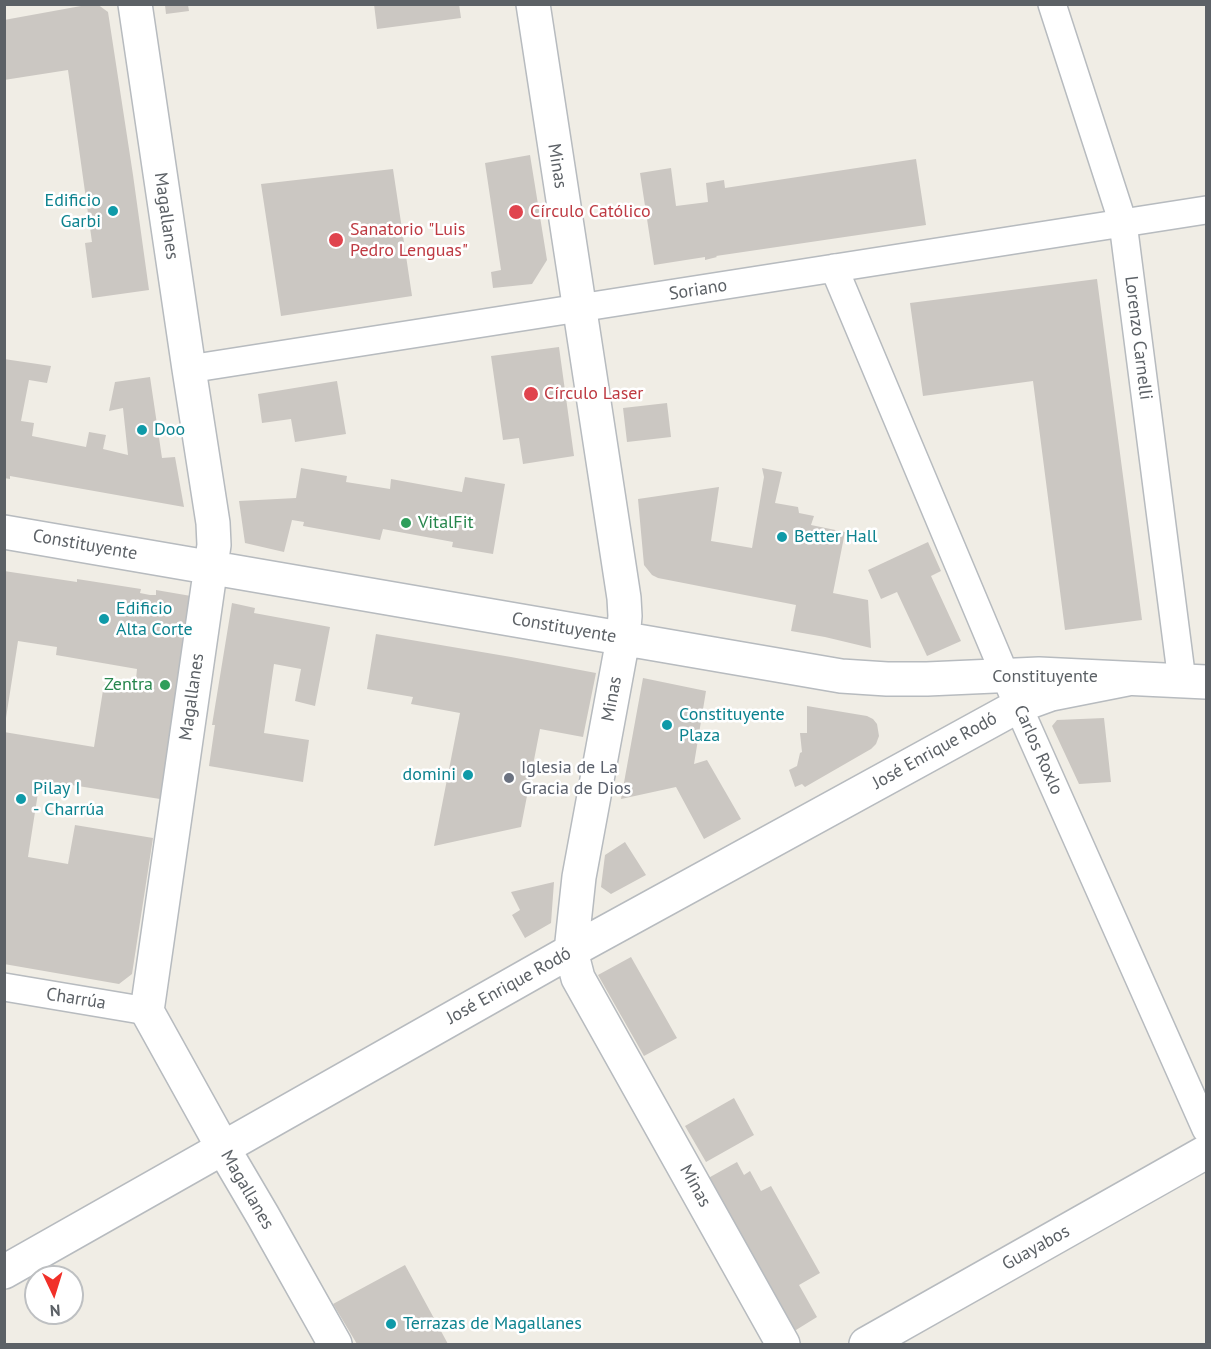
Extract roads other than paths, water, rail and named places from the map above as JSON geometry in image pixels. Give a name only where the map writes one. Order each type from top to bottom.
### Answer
[{"type":"street","name":"Magallanes","points":[[135,4],[213,523],[214,545],[147,1011],[335,1344]]},
{"type":"street","name":"Minas","points":[[533,4],[625,616],[623,639],[579,877],[571,951],[578,978],[783,1344]]},
{"type":"street","name":"Lorenzo Carnelli","points":[[1053,4],[1123,223],[1194,681]]},
{"type":"street","name":"Soriano","points":[[189,369],[1206,210]]},
{"type":"street","name":"Carlos Roxlo","points":[[834,268],[1005,676],[1206,1129]]},
{"type":"street","name":"Constituyente","points":[[4,532],[841,676],[927,679],[1039,674],[1194,681]]},
{"type":"street","name":"Constituyente","points":[[1018,706],[1051,694],[1126,679]]},
{"type":"street","name":"José Enrique Rodó","points":[[4,1272],[571,951],[1018,706]]},
{"type":"street","name":"Charrúa","points":[[4,987],[147,1011]]},
{"type":"street","name":"Guayabos","points":[[866,1344],[1206,1152]]},
{"type":"place","name":"Edificio Garbi","points":[[113,211]]},
{"type":"place","name":"Círculo Católico","points":[[516,212]]},
{"type":"place","name":"Sanatorio \"Luis Pedro Lenguas\"","points":[[336,240]]},
{"type":"place","name":"Círculo Laser","points":[[531,394]]},
{"type":"place","name":"Doo","points":[[142,430]]},
{"type":"place","name":"VitalFit","points":[[406,523]]},
{"type":"place","name":"Better Hall","points":[[782,537]]},
{"type":"place","name":"Edificio Alta Corte","points":[[104,619]]},
{"type":"place","name":"Zentra","points":[[165,685]]},
{"type":"place","name":"Constituyente Plaza","points":[[667,725]]},
{"type":"place","name":"domini","points":[[468,775]]},
{"type":"place","name":"Iglesia de La Gracia de Dios","points":[[509,778]]},
{"type":"place","name":"Pilay I - Charrúa","points":[[21,799]]},
{"type":"place","name":"Terrazas de Magallanes","points":[[391,1324]]}]
